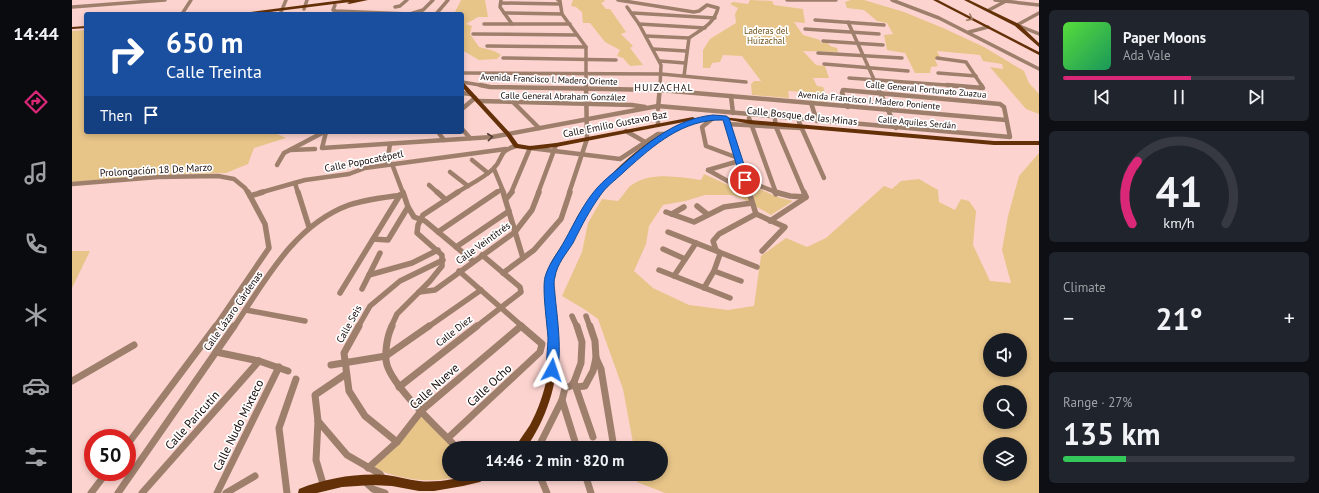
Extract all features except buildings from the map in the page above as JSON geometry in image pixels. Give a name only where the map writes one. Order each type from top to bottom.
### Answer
[{"type":"main road","points":[[305,8],[330,2],[353,0]]},
{"type":"main road","points":[[262,12],[335,5],[366,0]]},
{"type":"main road","points":[[935,0],[1039,54]]},
{"type":"main road","points":[[966,0],[989,10],[1016,25],[1039,46]]},
{"type":"main road","points":[[270,12],[281,10]]},
{"type":"main road","points":[[72,29],[84,28]]},
{"type":"main road","points":[[464,85],[508,134],[516,146]]},
{"type":"main road","points":[[526,441],[547,392],[552,370],[554,349],[549,279],[553,266],[568,243],[583,214],[600,190],[650,145],[665,134],[703,118]]},
{"type":"main road","name":"Calle Emilio Gustavo Baz","points":[[516,146],[530,148],[556,145],[688,119],[713,118],[726,121]]},
{"type":"main road","name":"Calle Bosque de las Minas","points":[[726,121],[741,119],[992,140],[1018,141],[1039,139]]},
{"type":"main road","name":"Calle Bosque de las Minas","points":[[800,125],[994,144],[1039,143]]},
{"type":"main road","points":[[304,493],[324,486],[363,480],[384,480],[420,486],[437,486],[457,481]]},
{"type":"street","points":[[72,6],[165,0]]},
{"type":"street","points":[[183,12],[191,0]]},
{"type":"street","points":[[281,10],[286,0]]},
{"type":"street","points":[[305,8],[307,0]]},
{"type":"street","points":[[395,7],[400,6],[407,0]]},
{"type":"street","points":[[416,12],[422,10],[433,0]]},
{"type":"street","points":[[438,12],[448,0]]},
{"type":"street","points":[[618,0],[694,12],[699,11],[707,5],[718,8],[715,18],[706,28],[689,38],[646,36]]},
{"type":"street","points":[[787,0],[836,0]]},
{"type":"street","points":[[892,0],[939,18],[969,32],[1039,69]]},
{"type":"street","points":[[995,0],[1039,5]]},
{"type":"street","points":[[989,10],[1006,1]]},
{"type":"street","points":[[482,255],[503,272],[534,250],[561,219],[587,139],[588,119],[586,47],[562,14],[559,2],[501,2],[500,7],[512,24]]},
{"type":"street","points":[[633,13],[646,4]]},
{"type":"street","points":[[335,5],[333,10],[336,11],[360,12]]},
{"type":"street","points":[[627,7],[633,13],[660,61],[661,74],[658,107]]},
{"type":"street","points":[[1016,25],[1039,12]]},
{"type":"street","points":[[504,13],[562,14]]},
{"type":"street","points":[[633,13],[715,18]]},
{"type":"street","points":[[815,20],[884,25]]},
{"type":"street","points":[[848,22],[886,110],[896,128]]},
{"type":"street","points":[[484,24],[570,24]]},
{"type":"street","points":[[639,24],[706,28]]},
{"type":"street","points":[[1016,25],[1039,34]]},
{"type":"street","points":[[969,32],[988,27]]},
{"type":"street","points":[[805,29],[879,34]]},
{"type":"street","points":[[473,34],[577,35]]},
{"type":"street","points":[[684,76],[686,51],[689,38]]},
{"type":"street","points":[[823,41],[883,45]]},
{"type":"street","points":[[487,46],[586,47]]},
{"type":"street","points":[[653,49],[686,51]]},
{"type":"street","points":[[818,53],[902,58]]},
{"type":"street","points":[[503,58],[616,60]]},
{"type":"street","points":[[849,78],[983,87],[968,63],[937,58]]},
{"type":"street","points":[[660,61],[685,64]]},
{"type":"street","points":[[824,64],[908,71]]},
{"type":"street","points":[[464,72],[661,74],[746,82]]},
{"type":"street","points":[[938,73],[976,76]]},
{"type":"street","name":"Avenida Francisco I. Madero Oriente","points":[[464,83],[490,87],[660,90],[731,96]]},
{"type":"street","name":"Calle General Fortunato Zuazua","points":[[848,106],[842,93],[842,91],[845,90],[996,103],[1004,107],[1006,120]]},
{"type":"street","name":"Calle General Abraham González","points":[[464,94],[475,98],[514,103],[632,105],[647,108]]},
{"type":"street","points":[[731,96],[733,113]]},
{"type":"street","name":"Avenida Francisco I. Madero Poniente","points":[[731,96],[1006,120]]},
{"type":"street","points":[[464,107],[475,98]]},
{"type":"street","points":[[514,103],[539,128]]},
{"type":"street","points":[[811,103],[817,121]]},
{"type":"street","name":"Calle Aquiles Serdán","points":[[322,134],[322,148],[470,138],[508,134],[658,107],[1008,138],[1010,137],[1006,120]]},
{"type":"street","points":[[658,115],[658,124]]},
{"type":"street","points":[[713,118],[702,127],[706,146],[739,160]]},
{"type":"street","points":[[762,251],[785,227],[756,214],[726,121],[751,121],[776,194]]},
{"type":"street","points":[[775,123],[806,197]]},
{"type":"street","points":[[800,125],[824,178]]},
{"type":"street","points":[[464,131],[470,138]]},
{"type":"street","points":[[626,131],[645,142]]},
{"type":"street","points":[[277,165],[282,154],[318,134]]},
{"type":"street","points":[[440,134],[444,140]]},
{"type":"street","points":[[506,199],[512,192],[530,148],[618,160],[624,158],[658,134],[665,134]]},
{"type":"street","points":[[390,144],[390,164],[402,195],[414,217],[425,221],[473,261]]},
{"type":"street","name":"Calle Veintitrés","points":[[419,292],[435,290],[459,271],[515,232],[532,210],[556,145]]},
{"type":"street","name":"Calle Popocatépetl","points":[[250,196],[305,180],[349,174],[365,168],[506,149],[516,146]]},
{"type":"street","points":[[290,150],[315,149]]},
{"type":"street","points":[[451,441],[395,381],[387,365],[387,336],[397,314],[442,266],[443,260],[438,250],[417,233],[418,225],[423,215],[494,169],[500,156],[506,149]]},
{"type":"street","points":[[472,160],[488,173]]},
{"type":"street","points":[[739,160],[708,170],[749,193]]},
{"type":"street","points":[[494,169],[506,199],[523,258]]},
{"type":"street","points":[[450,172],[468,186]]},
{"type":"street","name":"Prolongación 18 De Marzo","points":[[72,184],[158,177],[218,176],[234,179],[245,188],[265,224],[269,248],[203,343],[136,433]]},
{"type":"street","points":[[745,180],[776,194],[796,198],[806,197]]},
{"type":"street","points":[[295,183],[309,228]]},
{"type":"street","points":[[429,185],[446,200]]},
{"type":"street","points":[[438,232],[502,189]]},
{"type":"street","points":[[340,293],[402,195]]},
{"type":"street","name":"Calle Lázaro Cárdenas","points":[[118,493],[290,246],[309,228],[349,204],[402,195]]},
{"type":"street","points":[[770,221],[806,197]]},
{"type":"street","points":[[684,207],[669,213],[695,222],[707,214],[724,206],[752,203]]},
{"type":"street","points":[[697,206],[707,214]]},
{"type":"street","points":[[373,239],[388,240],[408,207]]},
{"type":"street","points":[[456,247],[509,211]]},
{"type":"street","points":[[720,254],[714,246],[713,242],[715,237],[756,214]]},
{"type":"street","points":[[668,232],[720,254],[757,267]]},
{"type":"street","points":[[674,276],[696,243]]},
{"type":"street","points":[[663,249],[686,259]]},
{"type":"street","points":[[369,275],[412,263],[438,250]]},
{"type":"street","points":[[362,289],[380,254]]},
{"type":"street","points":[[704,288],[714,271],[720,254]]},
{"type":"street","name":"Calle Seis","points":[[397,442],[365,416],[349,391],[344,353],[370,306],[400,281],[443,260]]},
{"type":"street","points":[[659,270],[730,298]]},
{"type":"street","points":[[459,271],[521,326]]},
{"type":"street","points":[[714,271],[742,281]]},
{"type":"street","name":"Calle Diez","points":[[399,387],[521,290],[503,272]]},
{"type":"street","points":[[331,365],[386,356],[481,290]]},
{"type":"street","points":[[246,310],[305,320]]},
{"type":"street","points":[[572,316],[580,332],[582,342],[581,363],[575,384],[593,437]]},
{"type":"street","points":[[542,441],[562,400],[564,388],[575,384],[585,386],[593,371],[596,358],[595,341],[586,316]]},
{"type":"street","name":"Calle Ocho","points":[[448,438],[536,356],[542,347],[542,344],[521,326]]},
{"type":"street","name":"Calle Nueve","points":[[368,468],[397,442],[422,410],[521,326]]},
{"type":"street","points":[[72,381],[134,345]]},
{"type":"street","points":[[216,352],[259,361],[288,371]]},
{"type":"street","points":[[596,358],[601,369],[613,441]]},
{"type":"street","name":"Calle Paricutín","points":[[142,493],[259,361]]},
{"type":"street","name":"Calle Nudo Mixteco","points":[[217,493],[279,367]]},
{"type":"street","points":[[324,486],[316,460],[318,420],[315,395],[346,374]]},
{"type":"street","points":[[287,493],[279,428],[296,379]]},
{"type":"street","points":[[562,400],[575,441]]},
{"type":"street","points":[[318,420],[347,455],[380,474],[384,480]]},
{"type":"street","points":[[226,493],[255,476]]},
{"type":"street","points":[[363,480],[373,489],[385,493]]},
{"type":"street","points":[[91,493],[100,481]]},
{"type":"street","points":[[542,481],[546,492]]},
{"type":"street","points":[[587,481],[591,493]]},
{"type":"green space","points":[[461,0],[485,0],[488,17],[478,17],[466,24],[472,26],[470,34],[479,47],[494,51],[501,55],[497,59],[479,60],[464,51],[464,12],[455,12]]},
{"type":"green space","points":[[573,0],[604,0],[605,1],[601,3],[606,9],[610,9],[626,32],[621,34],[633,46],[630,48],[643,65],[630,66],[623,58],[617,56],[620,50],[605,42],[590,23],[583,23],[582,12],[576,7],[571,6]]},
{"type":"green space","name":"Laderas del Huizachal","points":[[750,0],[772,1],[774,5],[803,9],[805,23],[794,22],[803,35],[820,40],[821,43],[828,43],[830,46],[837,48],[838,52],[803,51],[816,65],[825,66],[829,78],[813,78],[817,86],[823,87],[828,102],[809,100],[805,92],[788,91],[789,98],[752,95],[751,84],[754,81],[761,81],[742,56],[723,55],[720,62],[712,63],[710,68],[703,68],[703,50],[710,39],[736,23],[735,14],[738,8],[730,4],[733,2],[748,4]]},
{"type":"green space","points":[[851,0],[864,0],[904,12],[943,28],[984,47],[1024,71],[1029,83],[1039,94],[1039,114],[1026,109],[990,67],[1003,69],[1002,64],[983,61],[980,55],[937,51],[940,57],[935,60],[938,66],[931,67],[930,73],[915,73],[905,53],[887,50],[884,35],[893,34],[887,23],[877,21],[864,10],[847,8],[845,2]]},
{"type":"green space","points":[[84,30],[84,134],[277,134],[286,138],[254,148],[248,164],[226,173],[158,175],[72,182],[72,31]]},
{"type":"green space","points":[[1039,153],[1039,493],[665,493],[637,482],[668,481],[668,441],[633,441],[623,389],[598,319],[562,296],[582,252],[588,223],[602,199],[618,201],[630,186],[647,178],[665,176],[701,180],[704,174],[754,197],[751,185],[777,197],[793,201],[771,215],[743,199],[732,195],[705,195],[685,201],[663,205],[649,226],[646,244],[634,271],[653,288],[689,305],[728,310],[754,306],[761,256],[786,238],[807,247],[826,238],[884,186],[892,189],[901,181],[919,179],[938,190],[939,202],[955,210],[961,199],[969,201],[976,211],[973,245],[990,281],[1011,283],[1002,250],[1008,216],[1019,176]]},
{"type":"green space","points":[[72,251],[90,251],[72,288]]},
{"type":"green space","points":[[422,413],[448,441],[442,441],[442,480],[419,480],[395,476],[373,467]]},
{"type":"district","name":"HUIZACHAL","points":[[664,87]]},
{"type":"route","points":[[552,370],[554,349],[549,279],[553,266],[568,243],[583,214],[600,190],[632,160],[665,134],[703,118],[726,118],[745,180]]}]
